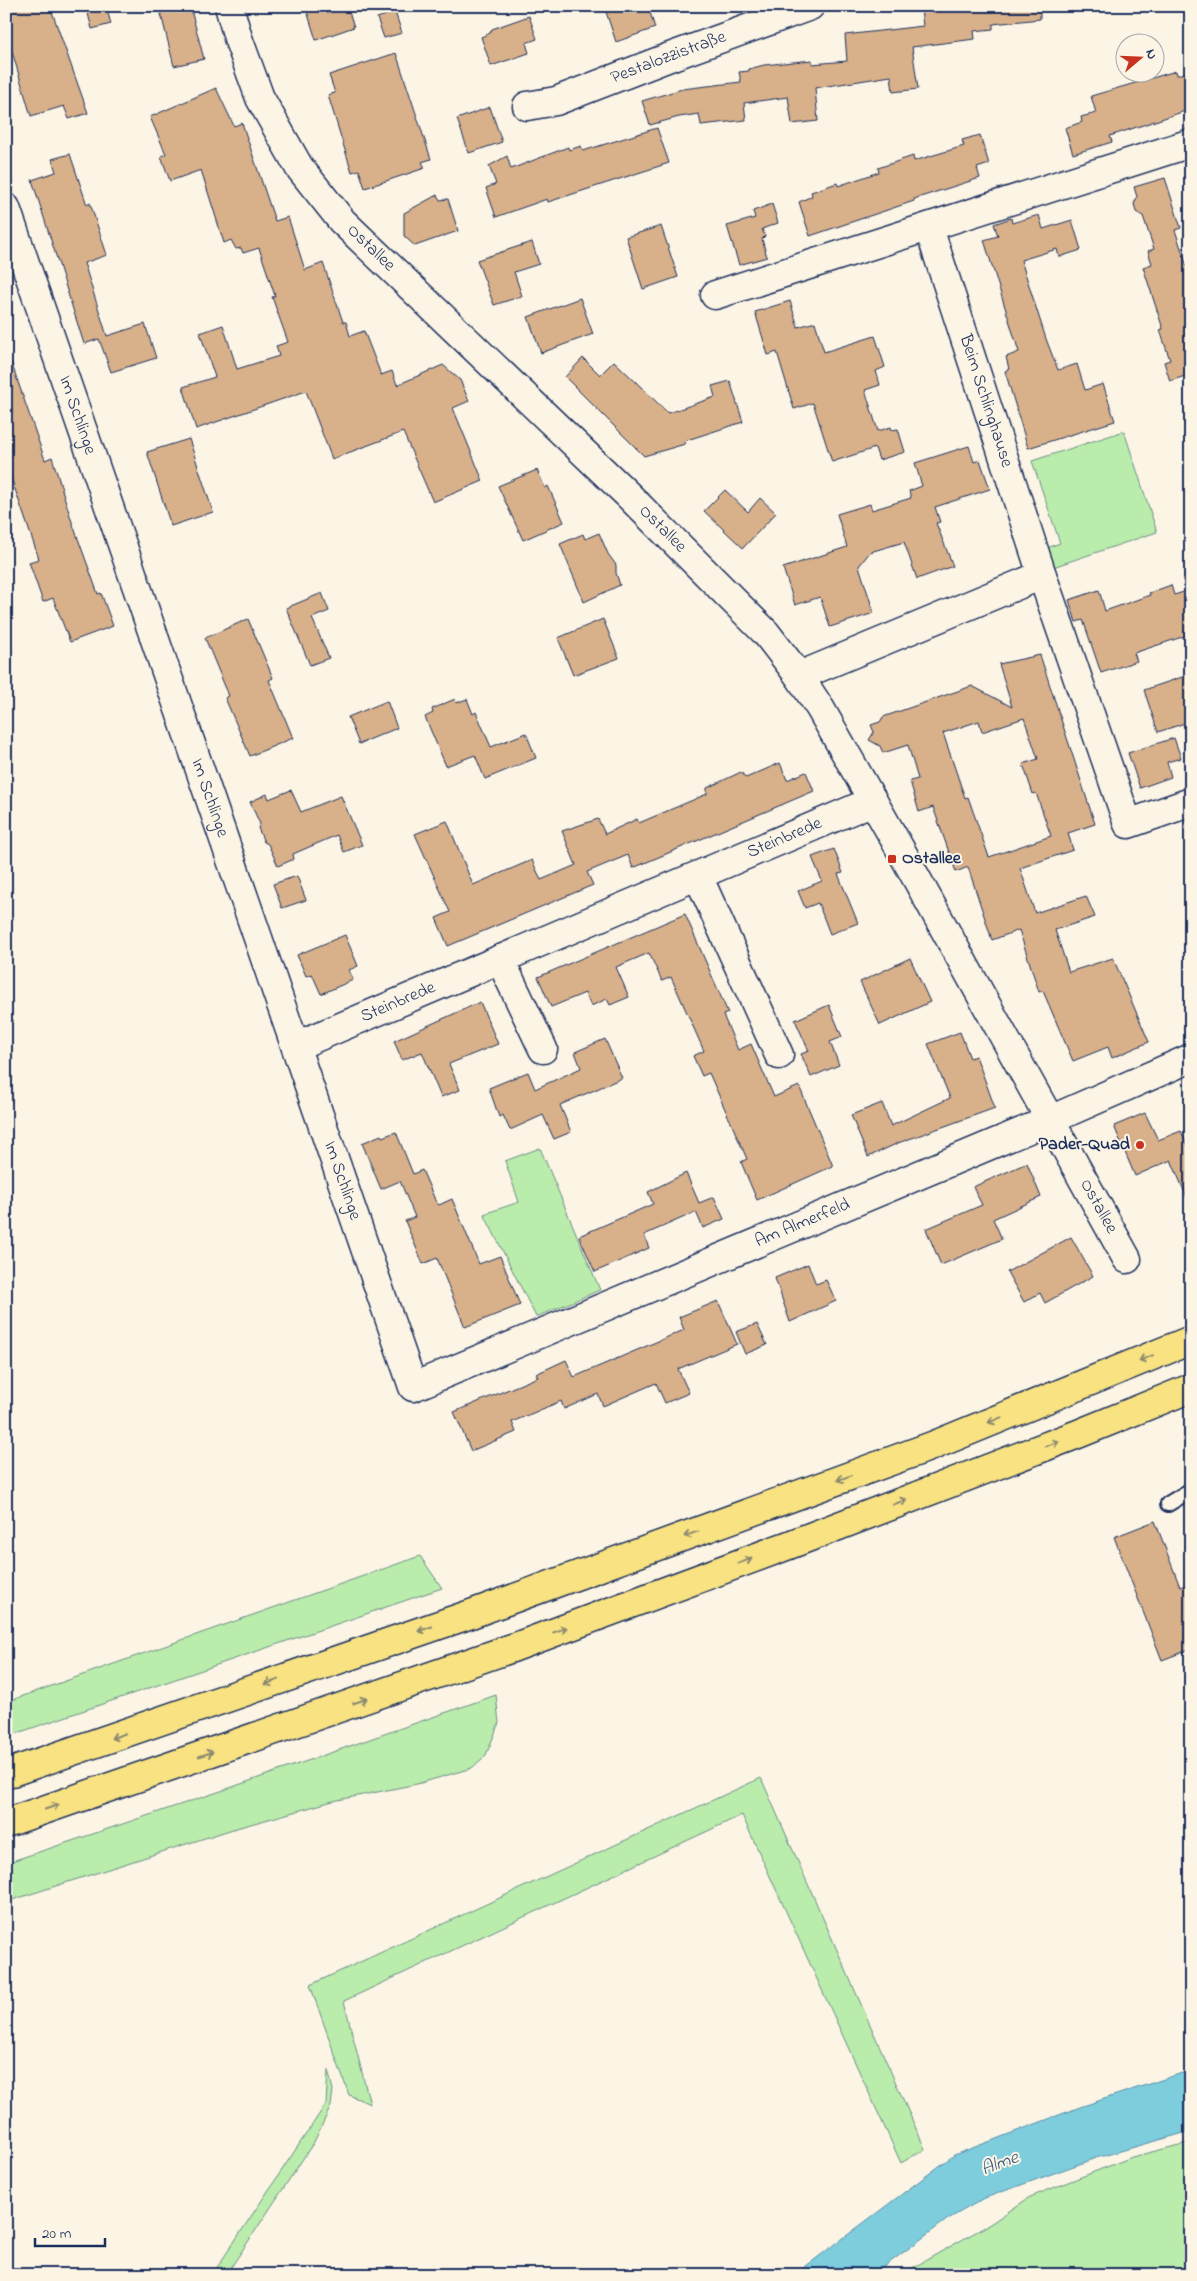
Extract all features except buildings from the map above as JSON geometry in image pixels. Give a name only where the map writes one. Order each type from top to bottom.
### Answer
[{"type":"highway","points":[[6,1774],[471,1614],[932,1446],[1191,1340]]},
{"type":"highway","points":[[6,1823],[488,1657],[817,1534],[1078,1434],[1191,1388]]},
{"type":"street","name":"Ostallee","points":[[229,6],[238,38],[260,98],[299,167],[342,221],[627,494],[766,633],[799,676],[820,708],[873,800],[1127,1259]]},
{"type":"street","name":"Pestalozzistraße","points":[[527,106],[556,100],[810,6]]},
{"type":"street","points":[[715,295],[1191,143]]},
{"type":"street","name":"Im Schlinge","points":[[6,208],[149,630],[296,1046],[413,1387]]},
{"type":"street","name":"Beim Schlinghause","points":[[929,228],[1042,575],[1128,824],[1191,802]]},
{"type":"street","points":[[799,676],[1042,575]]},
{"type":"street","name":"Steinbrede","points":[[296,1046],[873,800]]},
{"type":"street","points":[[698,876],[779,1055]]},
{"type":"street","points":[[500,959],[543,1049]]},
{"type":"street","name":"Am Almerfeld","points":[[413,1387],[1050,1120],[1191,1058]]},
{"type":"lane","points":[[1168,1504],[1191,1490]]},
{"type":"green space","points":[[1124,431],[1157,532],[1053,567],[1047,548],[1060,543],[1032,461]]},
{"type":"green space","points":[[540,1148],[600,1290],[536,1317],[484,1214],[519,1202],[505,1161]]},
{"type":"green space","points":[[420,1556],[442,1588],[6,1737],[6,1702]]},
{"type":"green space","points":[[496,1695],[499,1723],[486,1755],[472,1768],[417,1784],[333,1801],[233,1829],[6,1902],[6,1863],[221,1791]]},
{"type":"green space","points":[[761,1778],[925,2149],[901,2163],[742,1815],[344,2001],[370,2104],[349,2095],[310,1985]]},
{"type":"green space","points":[[328,2070],[333,2090],[331,2106],[314,2142],[226,2275],[212,2275],[326,2104]]},
{"type":"green space","points":[[1191,2142],[1191,2275],[900,2275],[990,2224],[1030,2197],[1132,2157]]},
{"type":"water","name":"Alme","points":[[1191,2070],[1191,2131],[1096,2158],[985,2198],[948,2219],[873,2275],[794,2275],[954,2155],[1080,2107]]},
{"type":"place","name":"Ostallee","points":[[892,859]]},
{"type":"place","name":"Pader-Quad","points":[[1140,1145]]}]
